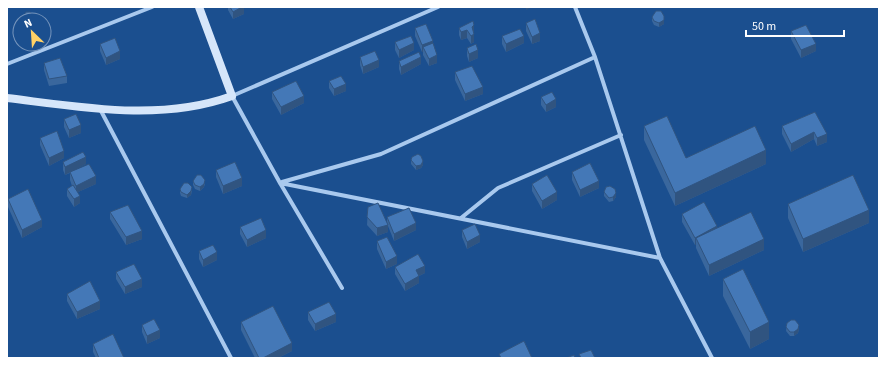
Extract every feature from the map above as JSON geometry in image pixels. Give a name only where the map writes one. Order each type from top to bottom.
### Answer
[{"type":"main road","points":[[7,98],[100,109],[132,110],[183,109],[209,104],[232,96],[199,7]]},
{"type":"street","points":[[7,64],[152,7]]},
{"type":"street","points":[[342,288],[280,183],[232,96],[438,7]]},
{"type":"street","points":[[575,7],[595,57],[660,258],[712,358]]},
{"type":"street","points":[[280,183],[381,154],[595,57]]},
{"type":"street","points":[[100,109],[231,358]]},
{"type":"street","points":[[461,218],[498,188],[621,135]]},
{"type":"street","points":[[280,183],[660,258]]},
{"type":"building","points":[[230,7],[242,7],[233,12]]},
{"type":"building","points":[[656,11],[661,11],[664,16],[664,20],[659,23],[654,21],[652,17]]},
{"type":"building","points":[[535,19],[540,33],[532,37],[526,23]]},
{"type":"building","points":[[473,21],[474,25],[472,27],[474,34],[471,36],[467,30],[461,32],[459,28]]},
{"type":"building","points":[[426,24],[433,41],[422,45],[415,28]]},
{"type":"building","points":[[806,25],[816,44],[801,50],[791,31]]},
{"type":"building","points":[[520,29],[524,36],[506,44],[502,36]]},
{"type":"building","points":[[411,36],[414,43],[399,50],[395,42]]},
{"type":"building","points":[[115,38],[120,51],[106,58],[100,44]]},
{"type":"building","points":[[433,43],[437,55],[429,59],[423,47]]},
{"type":"building","points":[[476,44],[478,50],[469,54],[467,48]]},
{"type":"building","points":[[375,51],[379,60],[363,67],[360,57]]},
{"type":"building","points":[[419,52],[421,57],[401,67],[399,61]]},
{"type":"building","points":[[60,58],[67,76],[49,79],[44,63]]},
{"type":"building","points":[[472,66],[483,87],[465,94],[455,72]]},
{"type":"building","points":[[341,76],[346,84],[334,89],[329,81]]},
{"type":"building","points":[[296,81],[304,96],[281,107],[272,92]]},
{"type":"building","points":[[552,92],[556,99],[546,105],[541,97]]},
{"type":"building","points":[[815,112],[827,134],[817,138],[814,132],[791,144],[782,126]]},
{"type":"building","points":[[76,114],[81,125],[69,130],[64,119]]},
{"type":"building","points":[[667,116],[686,158],[755,126],[766,150],[675,193],[644,126]]},
{"type":"building","points":[[57,131],[64,151],[49,158],[40,138]]},
{"type":"building","points":[[83,152],[86,157],[65,167],[63,162]]},
{"type":"building","points":[[418,154],[421,156],[423,161],[421,165],[416,166],[411,160],[412,157]]},
{"type":"building","points":[[235,162],[242,178],[223,186],[216,170]]},
{"type":"building","points":[[590,163],[599,181],[580,190],[572,172]]},
{"type":"building","points":[[89,164],[96,176],[76,186],[70,172]]},
{"type":"building","points":[[197,175],[201,175],[205,180],[204,184],[200,187],[195,185],[193,181]]},
{"type":"building","points":[[547,175],[557,192],[542,201],[532,184]]},
{"type":"building","points":[[853,175],[869,210],[803,239],[788,204]]},
{"type":"building","points":[[184,183],[188,183],[192,187],[191,191],[187,195],[181,192],[180,189]]},
{"type":"building","points":[[73,185],[80,196],[74,199],[67,189]]},
{"type":"building","points":[[610,186],[615,189],[616,193],[613,197],[609,198],[604,192],[606,187]]},
{"type":"building","points":[[28,189],[42,220],[22,230],[8,199]]},
{"type":"building","points":[[704,202],[717,226],[695,238],[682,214]]},
{"type":"building","points":[[378,203],[388,225],[377,228],[367,217],[368,207]]},
{"type":"building","points":[[128,205],[142,231],[126,237],[110,212]]},
{"type":"building","points":[[409,208],[416,223],[394,234],[387,217]]},
{"type":"building","points":[[751,212],[764,239],[709,265],[696,238]]},
{"type":"building","points":[[261,218],[266,230],[247,240],[240,227]]},
{"type":"building","points":[[475,224],[480,235],[467,242],[462,230]]},
{"type":"building","points":[[387,237],[397,256],[386,262],[377,241]]},
{"type":"building","points":[[213,245],[217,252],[203,260],[199,251]]},
{"type":"building","points":[[418,254],[425,266],[416,270],[419,276],[405,284],[395,267]]},
{"type":"building","points":[[134,264],[142,279],[125,287],[116,272]]},
{"type":"building","points":[[743,269],[769,322],[750,332],[723,279]]},
{"type":"building","points":[[90,281],[100,301],[77,312],[67,294]]},
{"type":"building","points":[[329,302],[336,314],[315,324],[308,312]]},
{"type":"building","points":[[273,306],[292,343],[263,358],[259,358],[241,322]]},
{"type":"building","points":[[154,319],[160,330],[147,336],[142,325]]},
{"type":"building","points":[[791,320],[795,320],[799,325],[798,329],[794,332],[790,332],[786,327],[787,323]]},
{"type":"building","points":[[113,334],[124,358],[99,358],[93,344]]},
{"type":"building","points":[[524,341],[532,358],[501,358],[499,354]]},
{"type":"building","points":[[591,350],[595,358],[581,358],[579,354]]},
{"type":"building","points":[[574,355],[575,358],[566,358]]}]
